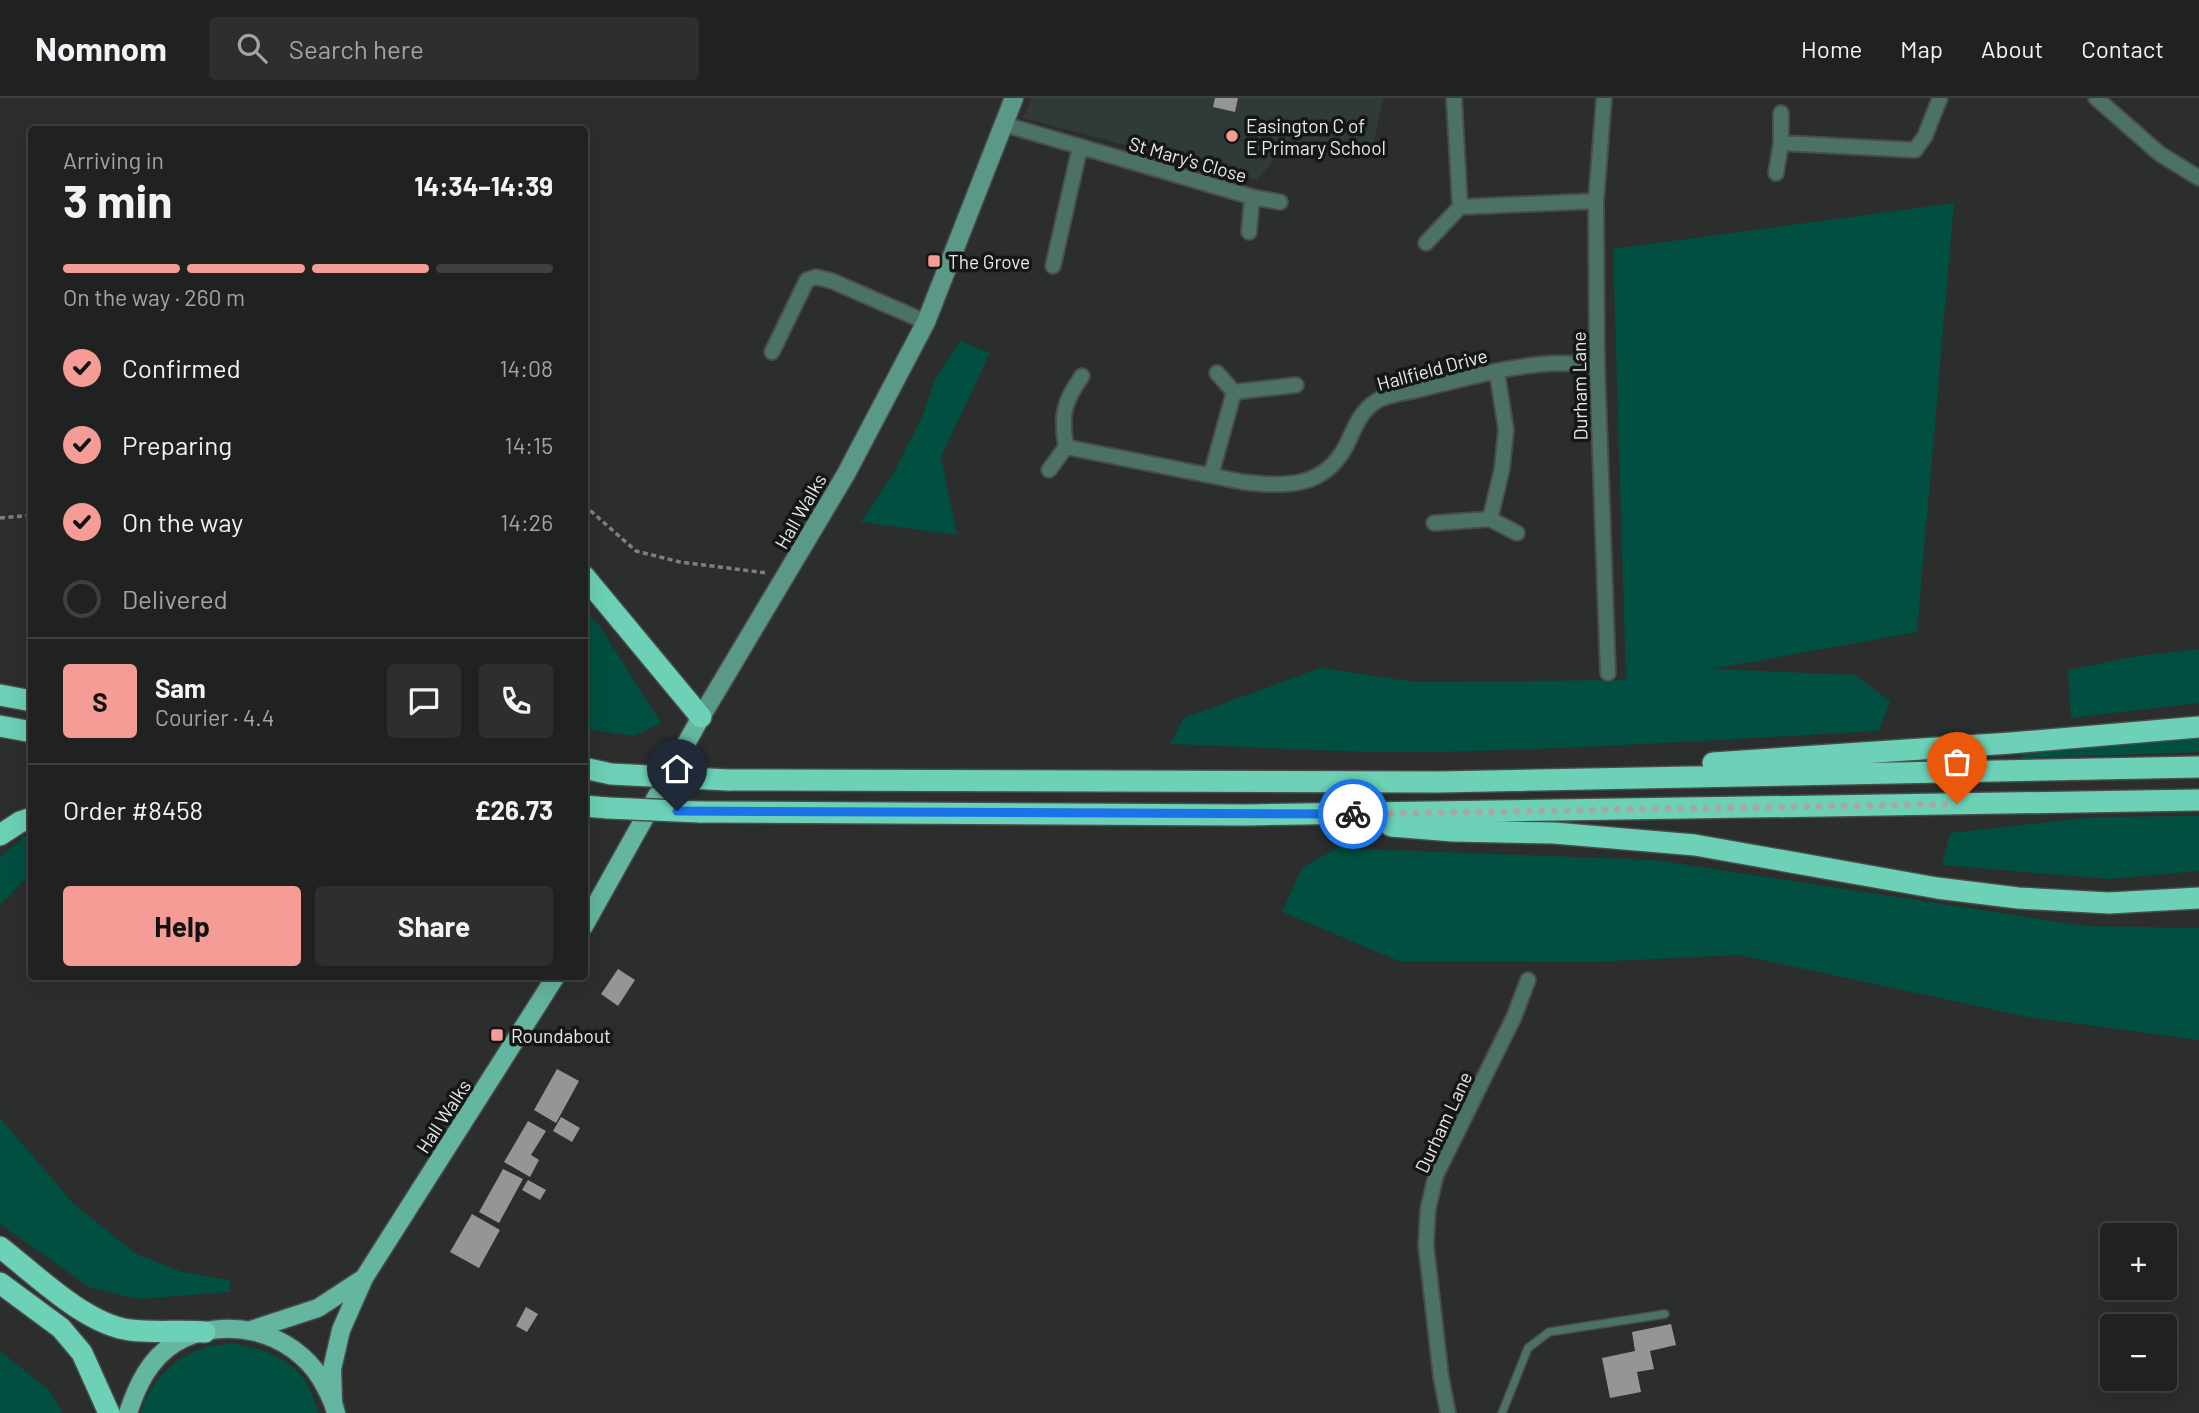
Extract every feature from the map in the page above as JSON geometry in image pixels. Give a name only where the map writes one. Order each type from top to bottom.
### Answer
[{"type":"highway","points":[[588,581],[701,717]]},
{"type":"highway","points":[[0,695],[28,700]]},
{"type":"highway","points":[[0,726],[28,731]]},
{"type":"highway","points":[[1439,782],[2024,742],[2199,727]]},
{"type":"highway","points":[[588,771],[728,780],[1439,782],[2199,767]]},
{"type":"highway","points":[[588,807],[700,812],[1246,815],[2199,800]]},
{"type":"highway","points":[[1246,815],[1454,831],[1554,833],[1695,845],[1937,888],[2018,898],[2109,903],[2199,898]]},
{"type":"highway","points":[[0,835],[28,819]]},
{"type":"highway","points":[[0,1247],[73,1305],[107,1324],[128,1330],[205,1332]]},
{"type":"highway","points":[[0,1283],[61,1328],[82,1353],[109,1413]]},
{"type":"main road","name":"Hall Walks","points":[[588,919],[701,717],[846,474],[926,322],[1014,98]]},
{"type":"main road","name":"Hall Walks","points":[[335,1407],[332,1369],[341,1330],[364,1278],[553,980]]},
{"type":"main road","name":"Hall Walks","points":[[251,1330],[318,1308],[364,1278]]},
{"type":"main road","points":[[128,1413],[136,1389],[153,1361],[175,1343],[221,1329],[251,1330],[278,1339],[312,1364],[335,1407]]},
{"type":"street","points":[[1454,98],[1460,207]]},
{"type":"street","name":"Durham Lane","points":[[1604,98],[1596,201],[1597,365],[1608,673]]},
{"type":"street","points":[[1781,143],[1915,150],[1925,136],[1940,98]]},
{"type":"street","points":[[2096,98],[2160,154],[2199,178]]},
{"type":"street","points":[[1776,173],[1781,143],[1781,113]]},
{"type":"street","name":"St Mary's Close","points":[[1003,124],[1252,197],[1250,232]]},
{"type":"street","points":[[1053,266],[1080,147]]},
{"type":"street","points":[[1252,197],[1280,202]]},
{"type":"street","points":[[1426,243],[1460,207],[1596,201]]},
{"type":"street","points":[[772,352],[807,280],[816,276],[926,322]]},
{"type":"street","name":"Hallfield Drive","points":[[1066,447],[1272,485],[1299,483],[1328,471],[1346,447],[1353,427],[1376,401],[1477,375],[1545,364],[1597,365]]},
{"type":"street","points":[[1490,519],[1502,469],[1506,430],[1497,372]]},
{"type":"street","points":[[1217,373],[1234,392]]},
{"type":"street","points":[[1049,470],[1066,447],[1062,422],[1069,394],[1082,376]]},
{"type":"street","points":[[1234,392],[1296,385]]},
{"type":"street","points":[[1210,475],[1234,392]]},
{"type":"street","points":[[1434,523],[1490,519],[1517,533]]},
{"type":"street","name":"Durham Lane","points":[[1448,1413],[1441,1377],[1426,1245],[1428,1209],[1436,1175],[1514,1017],[1528,980]]},
{"type":"lane","points":[[1502,1413],[1528,1348],[1549,1332],[1665,1314]]},
{"type":"path","points":[[588,509],[636,551],[680,562],[787,576]]},
{"type":"path","points":[[0,517],[28,515]]},
{"type":"shaded area","name":"Easington C of E Primary School","points":[[1032,98],[1383,98],[1371,155],[1280,153],[1257,180],[1023,118]]},
{"type":"green space","points":[[1954,203],[1917,632],[1712,669],[1855,675],[1890,701],[1879,731],[1435,752],[1170,744],[1184,718],[1320,668],[1415,682],[1626,680],[1613,249]]},
{"type":"green space","points":[[960,341],[990,353],[941,457],[957,535],[861,522],[894,472],[922,417],[935,379]]},
{"type":"green space","points":[[588,615],[599,625],[661,723],[634,736],[588,729]]},
{"type":"green space","points":[[2199,649],[2199,703],[2071,718],[2068,670],[2139,656]]},
{"type":"green space","points":[[2199,736],[2199,752],[2022,758],[2023,752]]},
{"type":"green space","points":[[2199,816],[2199,871],[2109,879],[1942,865],[1950,833],[2094,817]]},
{"type":"green space","points":[[28,834],[28,877],[0,905],[0,857]]},
{"type":"green space","points":[[1337,848],[1655,860],[2086,926],[2199,928],[2199,1040],[2028,1017],[1739,955],[1592,962],[1399,961],[1282,912],[1302,868]]},
{"type":"green space","points":[[0,1118],[73,1203],[136,1254],[182,1272],[230,1280],[230,1292],[137,1299],[89,1287],[0,1224]]},
{"type":"green space","points":[[233,1343],[264,1351],[292,1366],[306,1382],[319,1413],[141,1413],[156,1383],[180,1360],[200,1349]]},
{"type":"green space","points":[[0,1351],[50,1391],[62,1413],[0,1413]]},
{"type":"building","points":[[1215,98],[1238,98],[1235,112],[1213,107]]},
{"type":"building","points":[[618,969],[635,980],[618,1006],[601,994]]},
{"type":"building","points":[[557,1069],[579,1081],[556,1123],[534,1110]]},
{"type":"building","points":[[561,1117],[580,1128],[572,1142],[553,1131]]},
{"type":"building","points":[[528,1121],[546,1131],[531,1155],[539,1160],[530,1177],[504,1162]]},
{"type":"building","points":[[503,1169],[523,1179],[499,1223],[479,1212]]},
{"type":"building","points":[[528,1180],[546,1190],[540,1200],[522,1190]]},
{"type":"building","points":[[472,1214],[500,1230],[479,1268],[450,1252]]},
{"type":"building","points":[[526,1307],[538,1314],[527,1332],[516,1326]]},
{"type":"building","points":[[1671,1324],[1676,1345],[1650,1351],[1654,1369],[1637,1372],[1641,1392],[1610,1398],[1602,1358],[1635,1351],[1632,1332]]},
{"type":"way so far","points":[[1353,814],[1957,804]]},
{"type":"place","name":"Easington C of E Primary School","points":[[1232,136]]},
{"type":"place","name":"The Grove","points":[[934,261]]},
{"type":"place","name":"Roundabout","points":[[497,1035]]},
{"type":"route","points":[[677,811],[1353,814]]}]
